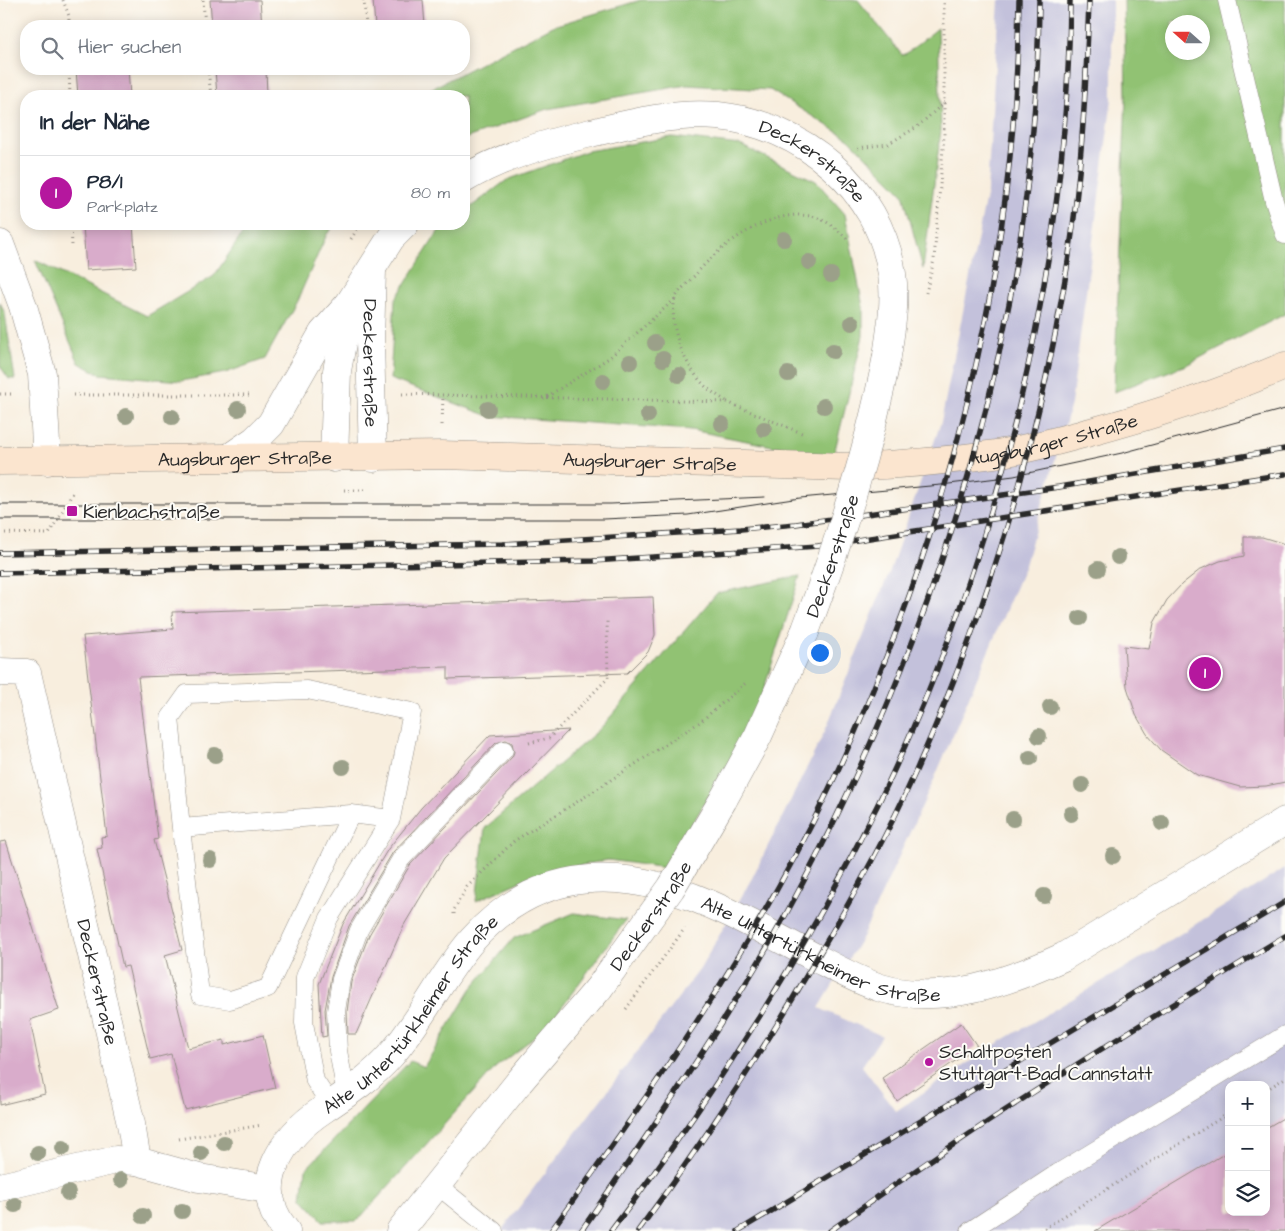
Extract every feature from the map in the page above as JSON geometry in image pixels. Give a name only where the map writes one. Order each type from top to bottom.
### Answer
[{"type":"main road","name":"Augsburger Straße","points":[[0,462],[230,458],[373,458],[442,455],[847,467],[902,464],[996,454],[1055,442],[1135,421],[1237,386],[1285,366]]},
{"type":"street","name":"Deckerstraße","points":[[400,1231],[519,1082],[599,988],[671,888],[758,736],[805,632],[850,506],[871,431],[887,356],[894,304],[892,274],[887,250],[864,202],[850,183],[829,163],[791,137],[740,119],[696,115],[646,121],[567,138],[517,154],[470,176]]},
{"type":"street","name":"Deckerstraße","points":[[334,458],[337,371],[349,304],[392,238],[399,230]]},
{"type":"street","points":[[0,244],[23,306],[42,374],[47,461]]},
{"type":"street","name":"Deckerstraße","points":[[372,269],[370,341],[373,458]]},
{"type":"street","points":[[230,458],[271,424],[324,333],[349,304]]},
{"type":"street","name":"Deckerstraße","points":[[0,672],[27,673],[131,1124],[137,1161]]},
{"type":"street","name":"Alte Untertürkheimer Straße","points":[[268,1189],[271,1174],[289,1140],[329,1105],[371,1075],[392,1054],[460,952],[478,931],[502,911],[530,895],[582,880],[614,878],[649,882],[724,910],[854,977],[882,988],[913,993],[974,989],[1026,974],[1063,957],[1285,821]]},
{"type":"street","points":[[0,1187],[116,1160],[137,1161],[199,1178],[268,1189],[271,1207],[286,1231]]},
{"type":"lane","points":[[1227,0],[1278,184],[1285,235]]},
{"type":"lane","points":[[329,1105],[314,1081],[304,1023],[305,977],[328,918],[391,819],[412,712],[307,690],[186,694],[170,718],[200,995],[230,1000],[268,988],[352,814]]},
{"type":"lane","points":[[329,1105],[338,1051],[336,1010],[341,979],[359,930],[402,859],[504,750]]},
{"type":"lane","points":[[181,828],[352,814],[391,819]]},
{"type":"lane","points":[[970,1231],[1058,1173],[1285,1035]]},
{"type":"lane","points":[[437,1185],[494,1231]]},
{"type":"path","points":[[63,0],[69,20]]},
{"type":"path","points":[[203,0],[205,20]]},
{"type":"path","points":[[364,0],[366,20]]},
{"type":"path","points":[[926,295],[934,260],[946,101],[944,0]]},
{"type":"path","points":[[69,75],[70,90]]},
{"type":"path","points":[[209,75],[210,90]]},
{"type":"path","points":[[829,163],[849,149],[888,144],[917,127],[946,101]]},
{"type":"path","points":[[542,399],[609,358],[676,298],[712,255],[742,233],[772,220],[793,216],[817,218],[834,226],[849,241]]},
{"type":"path","points":[[71,230],[72,246]]},
{"type":"path","points":[[676,298],[674,321],[680,350],[704,385],[727,402],[811,435]]},
{"type":"path","points":[[372,393],[542,399],[727,402]]},
{"type":"path","points":[[0,394],[255,395]]},
{"type":"path","points":[[0,533],[49,534],[76,489],[66,489]]},
{"type":"path","points":[[504,750],[549,738],[608,678],[607,620]]},
{"type":"path","points":[[460,952],[454,910],[467,887],[490,862],[514,840],[580,800],[700,722],[749,680]]},
{"type":"path","points":[[626,1009],[689,922]]},
{"type":"path","points":[[1270,1087],[1285,1078]]},
{"type":"path","points":[[137,1161],[166,1142],[329,1105]]},
{"type":"path","points":[[1040,1231],[1225,1115]]},
{"type":"shaded area","points":[[999,0],[1112,0],[1112,99],[1071,404],[1025,565],[933,782],[862,937],[819,1008],[882,1036],[862,1066],[896,1111],[993,1046],[1153,951],[1285,868],[1285,1231],[501,1231],[700,969],[752,878],[825,731],[891,568],[941,422],[987,191]]},
{"type":"green space","points":[[641,0],[858,0],[902,55],[938,28],[941,130],[923,269],[903,194],[849,139],[770,90],[687,85],[547,109],[470,137],[470,90],[429,90],[458,75],[470,75],[470,69],[553,26]]},
{"type":"green space","points":[[1124,0],[1285,0],[1285,314],[1186,365],[1114,392],[1126,97]]},
{"type":"green space","points":[[672,137],[740,145],[816,181],[845,214],[863,307],[863,336],[833,458],[691,430],[489,416],[390,379],[395,300],[439,230],[470,230],[470,208],[507,180],[587,151]]},
{"type":"green space","points":[[245,230],[331,230],[327,234],[297,301],[265,359],[225,373],[181,381],[100,374],[79,363],[35,260],[147,316],[214,276]]},
{"type":"green space","points":[[0,302],[5,314],[15,379],[9,379],[0,366]]},
{"type":"green space","points":[[800,576],[754,720],[666,868],[608,860],[537,874],[476,901],[485,828],[600,729],[717,593]]},
{"type":"green space","points":[[574,913],[626,920],[546,1028],[496,1067],[357,1221],[323,1221],[302,1198],[306,1169],[410,1061],[424,1067],[471,989],[514,938]]},
{"type":"building","points":[[210,0],[260,0],[262,20],[212,20]]},
{"type":"building","points":[[373,0],[423,0],[425,20],[375,20]]},
{"type":"building","points":[[76,75],[128,75],[130,90],[78,90]]},
{"type":"building","points":[[215,75],[266,75],[267,90],[217,90]]},
{"type":"building","points":[[83,230],[133,230],[136,267],[86,270]]},
{"type":"building","points":[[1244,537],[1262,537],[1285,544],[1285,782],[1266,786],[1240,787],[1197,775],[1161,750],[1147,734],[1136,715],[1127,687],[1124,646],[1149,649],[1154,623],[1167,600],[1182,584],[1201,569],[1220,561],[1244,556]]},
{"type":"building","points":[[653,597],[655,635],[648,652],[627,673],[448,679],[448,667],[138,677],[158,839],[154,840],[182,950],[165,955],[188,1048],[224,1040],[224,1045],[263,1035],[275,1088],[185,1110],[171,1054],[150,1059],[128,966],[123,967],[97,849],[102,848],[101,837],[107,836],[83,636],[173,629],[172,612]]},
{"type":"building","points":[[569,730],[444,858],[404,925],[356,1034],[348,1034],[347,1012],[351,982],[369,935],[410,865],[512,757],[514,752],[512,743],[506,740],[496,743],[393,852],[349,926],[331,977],[325,1010],[327,1036],[322,1037],[319,984],[343,924],[388,849],[421,808],[490,735]]},
{"type":"building","points":[[6,841],[59,1010],[30,1020],[45,1094],[0,1105],[0,842]]},
{"type":"building","name":"Schaltposten Stuttgart-Bad Cannstatt","points":[[961,1023],[977,1046],[897,1101],[882,1078]]},
{"type":"building","points":[[1285,1117],[1285,1231],[1095,1231],[1225,1153],[1225,1216],[1270,1216],[1270,1126]]},
{"type":"tram line","points":[[0,519],[604,519],[688,515],[800,498],[1014,476],[1122,453],[1285,409]]},
{"type":"tram line","points":[[0,504],[611,504],[765,497]]},
{"type":"railway","points":[[551,1231],[701,1015],[769,903],[801,846],[830,787],[871,694],[908,599],[940,502],[967,404],[988,304],[1005,203],[1015,102],[1019,0]]},
{"type":"railway","points":[[581,1231],[722,1022],[798,892],[850,788],[897,681],[938,572],[973,460],[1000,347],[1021,232],[1034,117],[1039,0]]},
{"type":"railway","points":[[611,1231],[685,1129],[755,1024],[819,916],[878,804],[920,711],[957,614],[990,514],[1018,412],[1039,309],[1056,206],[1066,102],[1070,0]]},
{"type":"railway","points":[[638,1231],[732,1096],[776,1027],[844,911],[904,797],[941,713],[965,652],[1007,528],[1025,465],[1041,402],[1054,338],[1066,274],[1079,172],[1089,0]]},
{"type":"railway","points":[[0,553],[503,544],[741,529],[796,524],[1059,487],[1285,449]]},
{"type":"railway","points":[[0,573],[593,561],[818,546],[1285,474]]},
{"type":"railway","points":[[738,1231],[1285,902]]},
{"type":"railway","points":[[830,1231],[885,1191],[998,1115],[1112,1042],[1285,936]]},
{"type":"place","name":"Kienbachstraße","points":[[72,511]]},
{"type":"place","name":"P8/1","points":[[1205,673]]},
{"type":"place","name":"Schaltposten Stuttgart-Bad Cannstatt","points":[[929,1062]]}]
